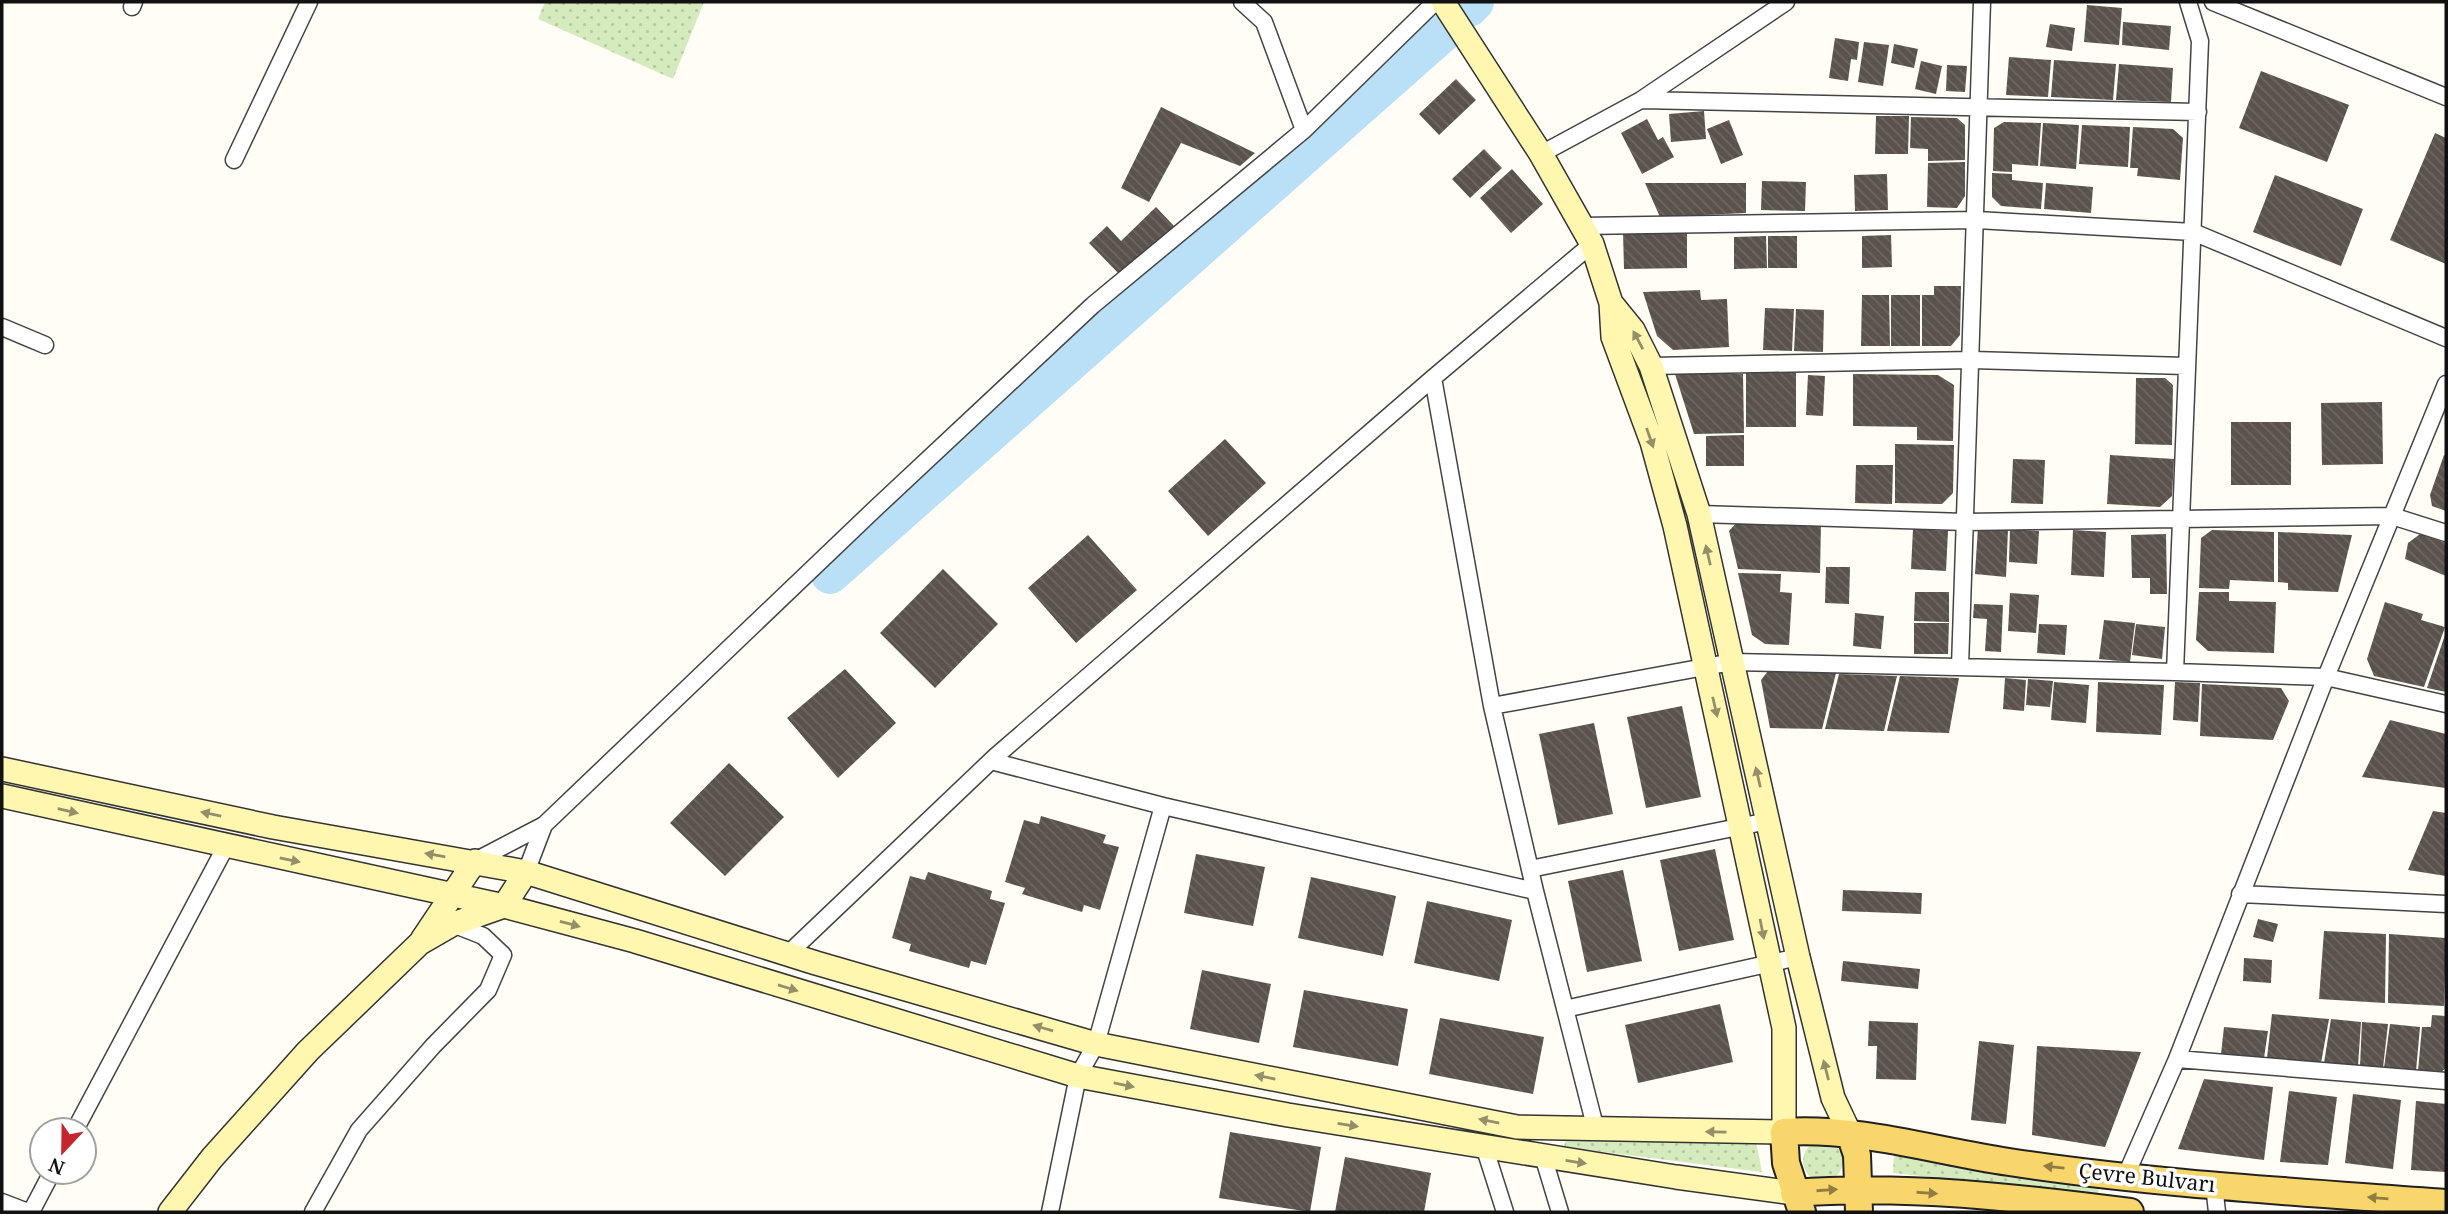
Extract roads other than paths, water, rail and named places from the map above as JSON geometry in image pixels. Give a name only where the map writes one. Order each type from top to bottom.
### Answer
[{"type":"main road","points":[[2,796],[504,906],[635,941],[1078,1076],[1798,1203],[1786,1163],[1784,1028],[1675,526],[1652,442],[1613,337],[1611,303],[1587,235],[1541,154],[1443,2]]},
{"type":"main road","points":[[1611,303],[1633,330],[1651,366],[1699,514],[1798,957],[1833,1098],[1857,1155],[1859,1200]]},
{"type":"main road","points":[[2,769],[273,827],[526,872],[788,954],[1096,1044],[1517,1127],[1784,1132]]},
{"type":"main road","points":[[444,921],[450,895],[475,861]]},
{"type":"main road","points":[[170,1212],[212,1158],[308,1051],[420,943],[444,921],[504,906],[526,872]]},
{"type":"main road","name":"Çevre Bulvarı","points":[[1784,1132],[1818,1130],[2009,1162],[2214,1185],[2446,1203]]},
{"type":"main road","name":"Çevre Bulvarı","points":[[1798,1203],[1859,1200],[2130,1212]]},
{"type":"street","points":[[234,160],[309,2]]},
{"type":"street","points":[[1242,2],[1264,22],[1304,130]]},
{"type":"street","points":[[475,861],[544,825],[1093,305],[1304,130],[1435,2]]},
{"type":"street","points":[[1541,154],[1641,100],[1786,2]]},
{"type":"street","points":[[1960,667],[1977,220],[1982,2]]},
{"type":"street","points":[[2175,672],[2200,41],[2188,2]]},
{"type":"street","points":[[2213,2],[2446,97]]},
{"type":"street","points":[[1641,100],[2198,112]]},
{"type":"street","points":[[788,954],[991,761],[1433,378],[1587,235],[1977,220],[2193,232],[2446,338]]},
{"type":"street","points":[[2,327],[45,345]]},
{"type":"street","points":[[1651,366],[1972,360],[2186,366]]},
{"type":"street","points":[[1433,378],[1492,706],[1535,891],[1596,1130]]},
{"type":"street","points":[[2126,1175],[2176,1059],[2326,677],[2446,384]]},
{"type":"street","points":[[1699,514],[1966,522],[2392,516],[2446,533]]},
{"type":"street","points":[[1492,706],[1732,662],[2326,677],[2446,704]]},
{"type":"street","points":[[991,761],[1163,806],[1535,891]]},
{"type":"street","points":[[1050,1212],[1078,1076],[1096,1044],[1163,806]]},
{"type":"street","points":[[1530,869],[1768,821]]},
{"type":"street","points":[[526,872],[544,825]]},
{"type":"street","points":[[82,1116],[226,846]]},
{"type":"street","points":[[2240,894],[2446,904]]},
{"type":"street","points":[[313,1212],[359,1130],[488,990],[503,955],[483,936],[444,921]]},
{"type":"street","points":[[1565,1009],[1798,957]]},
{"type":"street","points":[[2176,1059],[2446,1081]]},
{"type":"street","points":[[1484,1146],[1505,1212]]},
{"type":"street","points":[[1543,1156],[1560,1212]]},
{"type":"street","points":[[2214,1185],[2217,1212]]},
{"type":"street","points":[[2,1202],[29,1212],[44,1186]]},
{"type":"waterway","points":[[1469,8],[1475,2]]},
{"type":"waterway","points":[[830,575],[1443,33]]}]
